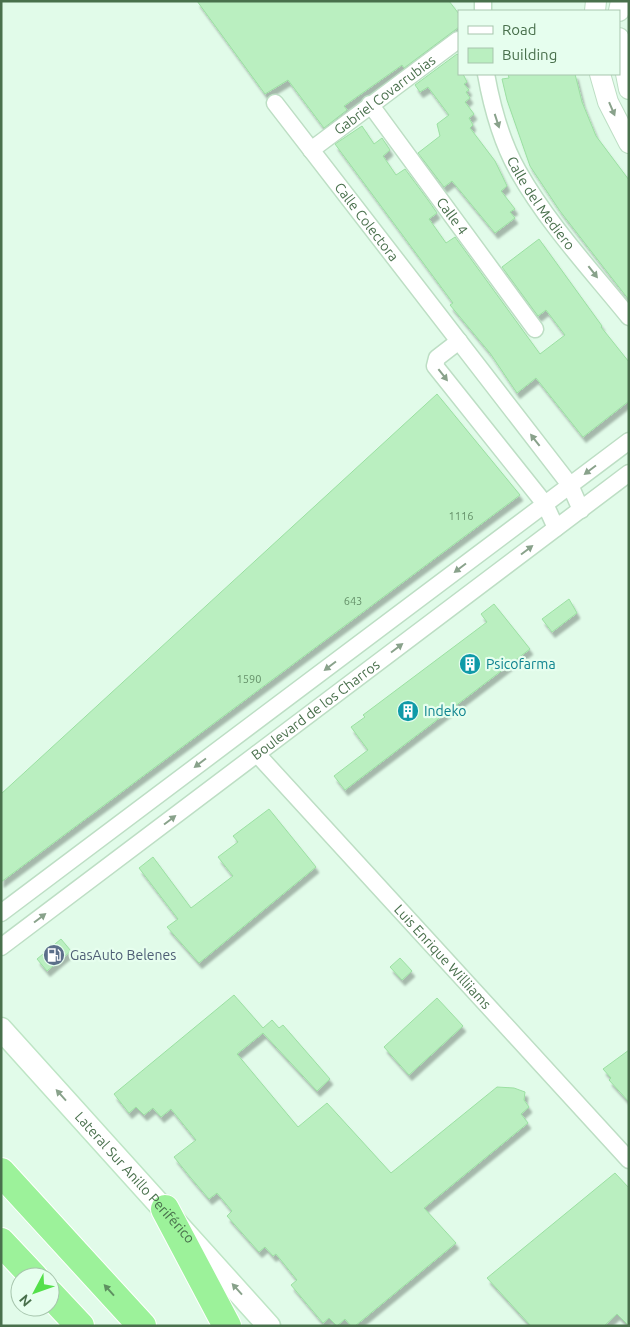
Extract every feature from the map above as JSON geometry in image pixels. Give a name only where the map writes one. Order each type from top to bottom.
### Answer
[{"type":"highway","points":[[1,1172],[142,1326]]},
{"type":"highway","points":[[164,1209],[227,1326]]},
{"type":"highway","points":[[1,1242],[25,1267]]},
{"type":"highway","points":[[60,1305],[80,1326]]},
{"type":"main road","name":"Lateral Sur Anillo Periférico","points":[[1,1029],[269,1326]]},
{"type":"street","name":"Gabriel Covarrubias","points":[[311,150],[458,40]]},
{"type":"street","points":[[620,43],[629,89]]},
{"type":"street","name":"Calle del Mediero","points":[[486,75],[491,102],[502,137],[517,170],[536,200],[629,317]]},
{"type":"street","points":[[600,75],[608,102],[629,143]]},
{"type":"street","name":"Calle Colectora","points":[[275,103],[570,485],[581,510]]},
{"type":"street","name":"Calle 4","points":[[370,104],[535,329]]},
{"type":"street","points":[[459,341],[437,358],[436,366],[544,504],[556,528]]},
{"type":"street","name":"Boulevard de los Charros","points":[[1,914],[629,441]]},
{"type":"street","name":"Boulevard de los Charros","points":[[1,947],[629,473]]},
{"type":"street","name":"Luis Enrique Williiams","points":[[257,754],[629,1160]]},
{"type":"building","points":[[197,1],[449,1],[458,13],[458,28],[404,68],[402,65],[344,106],[347,110],[324,128],[288,80],[265,94]]},
{"type":"building","points":[[458,55],[458,75],[464,75],[467,82],[464,84],[469,90],[466,92],[470,98],[465,102],[474,114],[469,118],[473,125],[470,128],[495,161],[507,186],[501,191],[515,209],[510,212],[515,218],[495,233],[452,181],[444,187],[418,153],[440,136],[437,124],[449,115],[428,87],[420,92],[415,85]]},
{"type":"building","points":[[508,75],[575,75],[582,102],[596,136],[629,180],[629,300],[560,211],[530,166],[507,100],[502,79],[509,78]]},
{"type":"building","points":[[362,126],[374,144],[382,138],[390,150],[383,156],[396,175],[405,169],[437,213],[429,219],[446,243],[455,237],[540,354],[565,335],[546,310],[538,316],[502,267],[539,239],[601,327],[629,362],[629,401],[583,437],[536,378],[517,393],[490,353],[450,305],[453,303],[335,144]]},
{"type":"building","points":[[437,394],[520,495],[1,882],[1,794]]},
{"type":"building","points":[[569,599],[577,613],[552,632],[542,619]]},
{"type":"building","points":[[494,604],[530,649],[345,790],[334,776],[368,750],[351,727],[365,717],[363,715],[487,622],[481,614]]},
{"type":"building","points":[[269,809],[316,867],[199,963],[167,927],[178,919],[139,868],[153,857],[191,908],[233,876],[218,857],[238,842],[233,836]]},
{"type":"building","name":"GasAuto Belenes","points":[[61,939],[71,951],[47,971],[37,959]]},
{"type":"building","points":[[400,958],[412,971],[402,980],[390,967]]},
{"type":"building","points":[[234,995],[263,1028],[272,1020],[279,1028],[283,1025],[330,1079],[317,1091],[263,1033],[237,1054],[298,1127],[327,1103],[391,1173],[497,1087],[514,1088],[525,1092],[524,1100],[529,1107],[521,1114],[528,1123],[424,1208],[456,1243],[355,1326],[351,1326],[345,1319],[337,1326],[329,1318],[323,1323],[291,1285],[297,1280],[276,1254],[273,1256],[265,1247],[259,1252],[227,1216],[232,1211],[217,1193],[209,1199],[191,1178],[174,1157],[196,1140],[171,1109],[161,1117],[153,1108],[144,1115],[136,1107],[129,1113],[114,1094]]},
{"type":"building","points":[[437,998],[463,1026],[409,1075],[384,1047]]},
{"type":"building","points":[[629,1050],[629,1102],[609,1080],[611,1078],[603,1069]]},
{"type":"building","points":[[615,1173],[629,1188],[629,1326],[617,1314],[604,1326],[531,1326],[487,1278]]},
{"type":"place","name":"Psicofarma","points":[[470,664]]},
{"type":"place","name":"Indeko","points":[[408,711]]},
{"type":"place","name":"GasAuto Belenes","points":[[54,955]]}]
